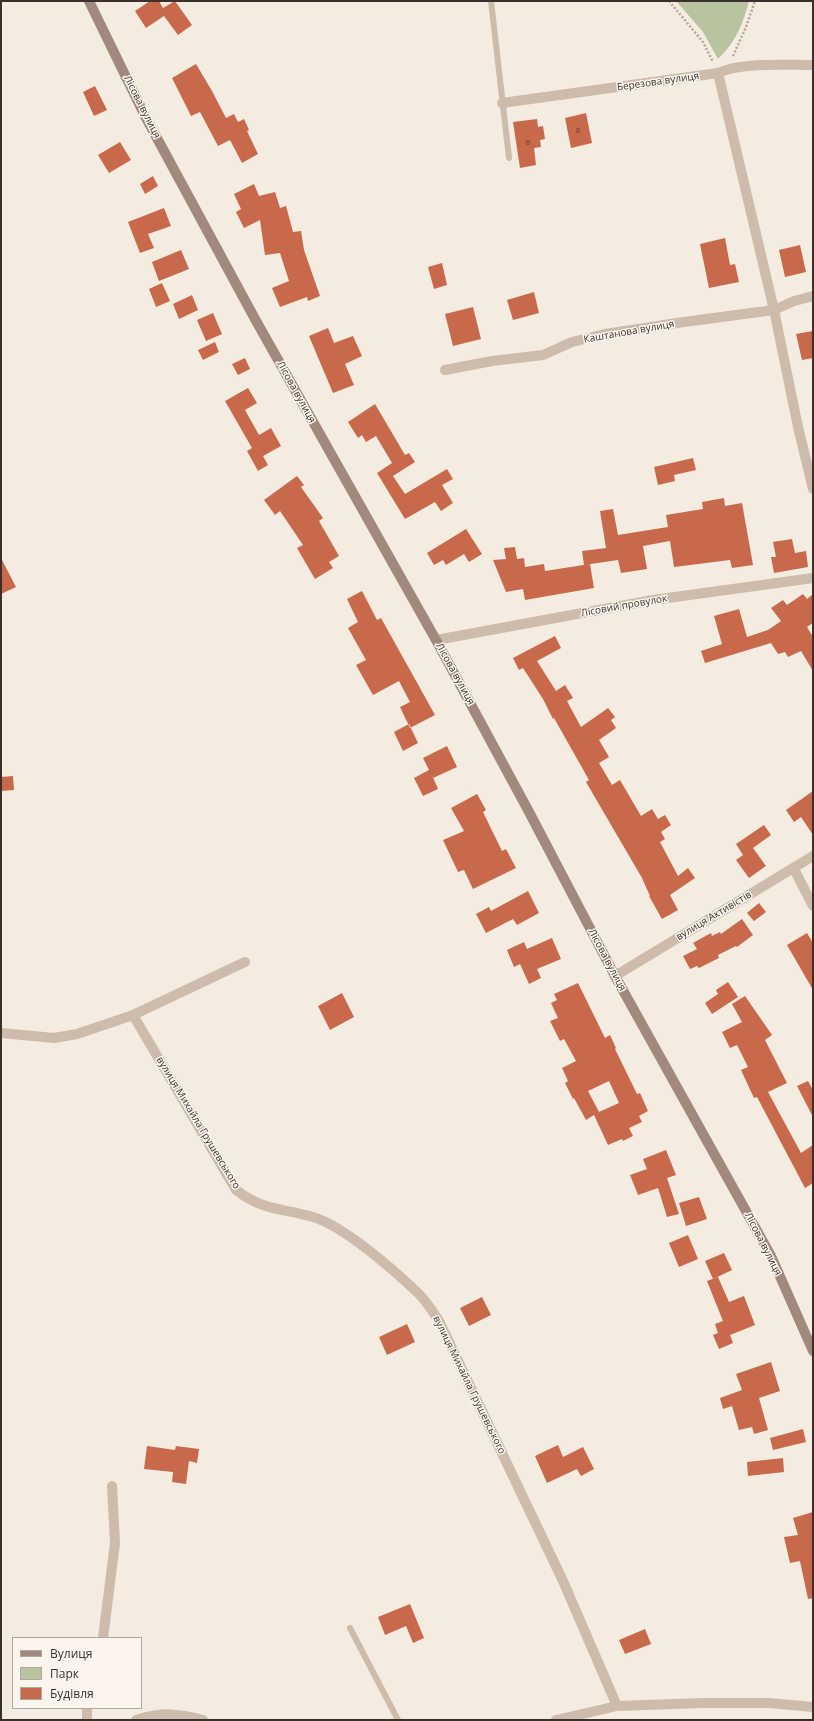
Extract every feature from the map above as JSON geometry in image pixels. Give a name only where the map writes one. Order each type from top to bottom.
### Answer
[{"type":"street","name":"Лісова вулиця","points":[[89,1],[145,116],[255,319],[436,640],[528,810],[615,976],[771,1256],[813,1351]]},
{"type":"street","name":"Березова вулиця","points":[[502,103],[768,65],[813,64]]},
{"type":"street","points":[[723,72],[798,427],[813,489]]},
{"type":"street","name":"Каштанова вулиця","points":[[445,370],[492,361],[543,355],[572,342],[605,334],[774,310],[794,301],[813,296]]},
{"type":"street","name":"Лісовий провулок","points":[[436,640],[653,600],[813,578]]},
{"type":"street","name":"вулиця Активістів","points":[[615,976],[794,869],[813,856]]},
{"type":"street","points":[[794,869],[813,906]]},
{"type":"street","points":[[1,1033],[54,1038],[77,1034],[133,1015],[244,962]]},
{"type":"street","name":"вулиця Михайла Грушевського","points":[[133,1015],[236,1190],[248,1199],[264,1206],[314,1217],[331,1224],[370,1251],[420,1295],[440,1321],[563,1580],[617,1706]]},
{"type":"street","points":[[103,1637],[115,1543],[112,1486]]},
{"type":"street","points":[[556,1720],[617,1706],[702,1703],[769,1703],[813,1707]]},
{"type":"street","points":[[87,1709],[87,1720]]},
{"type":"street","points":[[136,1720],[153,1715],[172,1713],[203,1720]]},
{"type":"lane","points":[[491,1],[509,158]]},
{"type":"lane","points":[[350,1628],[398,1720]]},
{"type":"path","points":[[669,1],[703,42],[723,72],[746,27],[755,1]]},
{"type":"green space","points":[[676,1],[749,1],[738,33],[718,59],[703,32]]},
{"type":"building","points":[[150,1],[159,1],[163,8],[175,1],[192,25],[178,35],[164,16],[146,28],[135,11]]},
{"type":"building","points":[[196,64],[226,118],[234,114],[238,122],[244,119],[249,130],[247,131],[258,154],[242,163],[230,140],[218,146],[200,112],[191,116],[172,78]]},
{"type":"building","points":[[95,86],[107,110],[94,116],[83,92]]},
{"type":"building","points":[[586,113],[592,143],[571,148],[565,118]]},
{"type":"building","points":[[537,119],[538,127],[543,126],[545,139],[540,140],[541,147],[534,148],[536,165],[520,168],[513,122]]},
{"type":"building","points":[[120,142],[131,160],[109,173],[98,155]]},
{"type":"building","points":[[153,176],[158,186],[145,194],[140,184]]},
{"type":"building","points":[[254,184],[259,196],[275,192],[280,208],[286,206],[293,232],[301,231],[304,250],[320,296],[308,301],[307,297],[280,307],[272,288],[289,281],[280,253],[265,255],[260,220],[244,228],[236,212],[241,209],[234,194]]},
{"type":"building","points":[[164,208],[171,226],[148,234],[154,248],[140,253],[128,222]]},
{"type":"building","points":[[725,238],[730,265],[735,264],[739,282],[709,288],[700,244]]},
{"type":"building","points":[[800,245],[806,272],[785,277],[779,250]]},
{"type":"building","points":[[181,250],[189,269],[159,281],[152,262]]},
{"type":"building","points":[[442,263],[447,285],[434,289],[428,267]]},
{"type":"building","points":[[162,283],[170,301],[156,307],[149,289]]},
{"type":"building","points":[[534,292],[539,313],[513,320],[507,300]]},
{"type":"building","points":[[192,295],[198,310],[179,319],[173,304]]},
{"type":"building","points":[[473,307],[481,339],[453,346],[445,314]]},
{"type":"building","points":[[213,313],[222,334],[206,341],[197,320]]},
{"type":"building","points":[[328,328],[334,343],[353,336],[362,356],[345,364],[354,385],[333,393],[309,336]]},
{"type":"building","points":[[813,331],[813,358],[802,360],[796,334]]},
{"type":"building","points":[[215,342],[219,352],[203,360],[198,350]]},
{"type":"building","points":[[245,358],[250,369],[238,375],[232,364]]},
{"type":"building","points":[[248,388],[257,403],[245,410],[259,435],[271,428],[281,446],[263,456],[268,465],[258,471],[247,451],[252,448],[225,401]]},
{"type":"building","points":[[375,404],[405,455],[409,453],[415,462],[393,476],[405,494],[447,469],[453,479],[442,485],[453,503],[441,511],[435,502],[405,519],[377,473],[392,463],[376,436],[366,442],[362,435],[358,438],[348,422]]},
{"type":"building","points":[[693,458],[696,470],[674,475],[675,481],[658,485],[654,467]]},
{"type":"building","points":[[297,476],[304,485],[301,487],[323,518],[319,521],[339,556],[329,562],[333,568],[315,579],[297,548],[303,545],[280,511],[275,515],[264,500]]},
{"type":"building","points":[[724,498],[725,506],[742,503],[753,565],[732,568],[730,560],[674,567],[670,541],[643,546],[647,569],[621,573],[618,560],[584,565],[582,551],[606,548],[600,511],[613,509],[618,535],[668,527],[666,515],[703,509],[702,502]]},
{"type":"building","points":[[466,529],[482,554],[469,562],[464,554],[446,565],[443,560],[434,565],[427,553]]},
{"type":"building","points":[[792,539],[795,553],[806,551],[808,567],[774,573],[771,557],[776,557],[773,542]]},
{"type":"building","points":[[515,547],[517,559],[524,558],[525,567],[544,564],[545,571],[590,564],[594,588],[525,600],[523,589],[506,592],[493,560],[506,559],[504,548]]},
{"type":"building","points":[[1,558],[16,587],[1,594]]},
{"type":"building","points":[[362,591],[377,620],[381,618],[435,715],[410,728],[400,707],[410,702],[399,681],[373,695],[356,665],[366,660],[348,628],[358,622],[347,599]]},
{"type":"building","points":[[803,594],[807,599],[813,594],[813,623],[807,627],[813,637],[813,671],[801,651],[788,657],[785,652],[778,654],[771,643],[705,663],[701,651],[722,644],[714,616],[739,609],[747,637],[768,630],[781,621],[771,608],[783,600],[787,605]]},
{"type":"building","points":[[555,636],[561,648],[537,661],[556,691],[565,685],[573,698],[567,701],[581,727],[608,708],[615,717],[611,720],[616,728],[599,740],[609,757],[599,763],[612,785],[620,780],[641,816],[652,809],[658,819],[665,815],[671,825],[661,832],[665,839],[660,842],[678,876],[688,868],[695,878],[670,895],[678,910],[662,919],[649,896],[642,878],[586,782],[589,780],[554,718],[553,719],[543,699],[523,668],[519,670],[513,658]]},
{"type":"building","points":[[409,724],[418,743],[403,751],[394,732]]},
{"type":"building","points":[[447,746],[457,767],[433,778],[438,789],[423,796],[414,778],[429,770],[423,758]]},
{"type":"building","points":[[13,776],[14,790],[1,791],[1,777]]},
{"type":"building","points":[[813,791],[813,835],[801,817],[794,822],[786,810]]},
{"type":"building","points":[[477,794],[486,810],[483,812],[502,851],[506,849],[516,868],[473,889],[464,870],[458,872],[443,840],[464,831],[451,808]]},
{"type":"building","points":[[764,825],[771,835],[753,848],[766,866],[749,878],[736,860],[743,855],[736,844]]},
{"type":"building","points":[[528,891],[539,913],[517,925],[513,919],[486,933],[476,914],[489,907],[491,911]]},
{"type":"building","points":[[759,903],[766,912],[754,921],[747,913]]},
{"type":"building","points":[[742,919],[753,935],[737,947],[736,946],[718,955],[719,958],[699,968],[697,966],[690,969],[683,956],[697,949],[693,943],[711,933],[712,936],[720,932],[721,934]]},
{"type":"building","points":[[807,933],[813,943],[813,990],[787,945]]},
{"type":"building","points":[[552,938],[561,959],[537,969],[541,978],[529,984],[520,964],[514,967],[507,950],[524,942],[527,949]]},
{"type":"building","points":[[728,982],[738,997],[712,1014],[705,1003],[718,994],[716,990]]},
{"type":"building","points":[[578,983],[605,1038],[610,1035],[616,1048],[615,1049],[637,1094],[640,1093],[648,1111],[639,1116],[642,1122],[629,1128],[633,1136],[623,1141],[622,1139],[608,1145],[594,1115],[586,1120],[574,1098],[573,1099],[565,1083],[568,1081],[562,1068],[576,1061],[564,1039],[560,1041],[550,1021],[558,1018],[551,1003],[557,1000],[554,994]],"holes":[[[609,1081],[619,1103],[599,1112],[588,1091]]]},
{"type":"building","points":[[342,993],[354,1017],[330,1030],[318,1006]]},
{"type":"building","points":[[745,996],[772,1035],[765,1040],[787,1083],[768,1092],[801,1153],[813,1145],[813,1183],[805,1188],[757,1097],[754,1098],[741,1070],[748,1067],[737,1045],[730,1048],[722,1032],[742,1022],[732,1004]]},
{"type":"building","points":[[808,1081],[813,1090],[813,1117],[797,1086]]},
{"type":"building","points":[[666,1150],[676,1175],[667,1178],[679,1214],[667,1217],[658,1188],[638,1195],[630,1175],[647,1169],[643,1159]]},
{"type":"building","points":[[699,1197],[707,1219],[686,1226],[679,1203]]},
{"type":"building","points":[[688,1235],[698,1259],[679,1267],[669,1243]]},
{"type":"building","points":[[724,1253],[732,1270],[713,1279],[705,1261]]},
{"type":"building","points":[[718,1277],[729,1302],[744,1296],[755,1325],[730,1335],[733,1343],[719,1349],[713,1335],[718,1333],[715,1324],[723,1321],[707,1281]]},
{"type":"building","points":[[482,1297],[491,1315],[469,1326],[460,1308]]},
{"type":"building","points":[[407,1324],[415,1342],[387,1355],[379,1337]]},
{"type":"building","points":[[771,1362],[780,1391],[759,1398],[768,1430],[754,1434],[752,1427],[739,1430],[732,1406],[723,1409],[720,1398],[742,1390],[736,1374]]},
{"type":"building","points":[[803,1429],[806,1442],[773,1450],[770,1438]]},
{"type":"building","points":[[558,1445],[563,1457],[583,1447],[594,1469],[581,1476],[577,1469],[547,1483],[535,1456]]},
{"type":"building","points":[[147,1446],[175,1450],[176,1446],[199,1449],[197,1463],[189,1461],[186,1484],[172,1482],[173,1472],[144,1469]]},
{"type":"building","points":[[783,1458],[784,1472],[748,1476],[747,1462]]},
{"type":"building","points":[[813,1512],[813,1598],[808,1599],[800,1561],[790,1563],[784,1537],[798,1535],[793,1518]]},
{"type":"building","points":[[410,1604],[424,1638],[413,1643],[406,1626],[385,1635],[378,1617]]},
{"type":"building","points":[[645,1629],[651,1644],[625,1654],[619,1640]]}]
